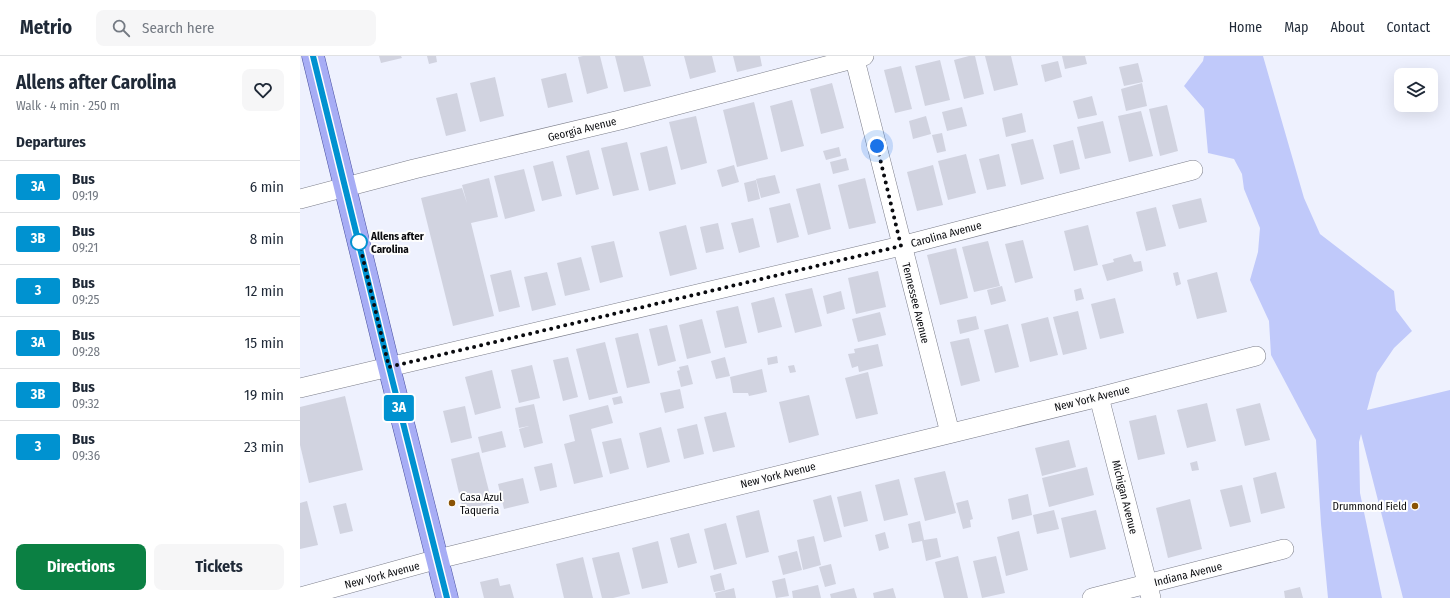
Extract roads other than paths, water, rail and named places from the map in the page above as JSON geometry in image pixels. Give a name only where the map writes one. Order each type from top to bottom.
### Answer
[{"type":"main road","points":[[313,56],[447,598]]},
{"type":"street","name":"Georgia Avenue","points":[[300,199],[414,169],[620,120],[857,57]]},
{"type":"street","name":"Tennessee Avenue","points":[[857,57],[901,246],[950,433]]},
{"type":"street","name":"Carolina Avenue","points":[[300,388],[901,246],[1193,170]]},
{"type":"street","name":"New York Avenue","points":[[300,597],[438,559],[1099,397],[1256,356]]},
{"type":"street","name":"Michigan Avenue","points":[[1099,397],[1149,591]]},
{"type":"street","name":"Indiana Avenue","points":[[1092,598],[1149,591],[1284,549]]},
{"type":"place","name":"Allens after Carolina","points":[[359,242]]},
{"type":"place","name":"Casa Azul Taqueria","points":[[452,503]]},
{"type":"place","name":"Drummond Field","points":[[1415,506]]}]
